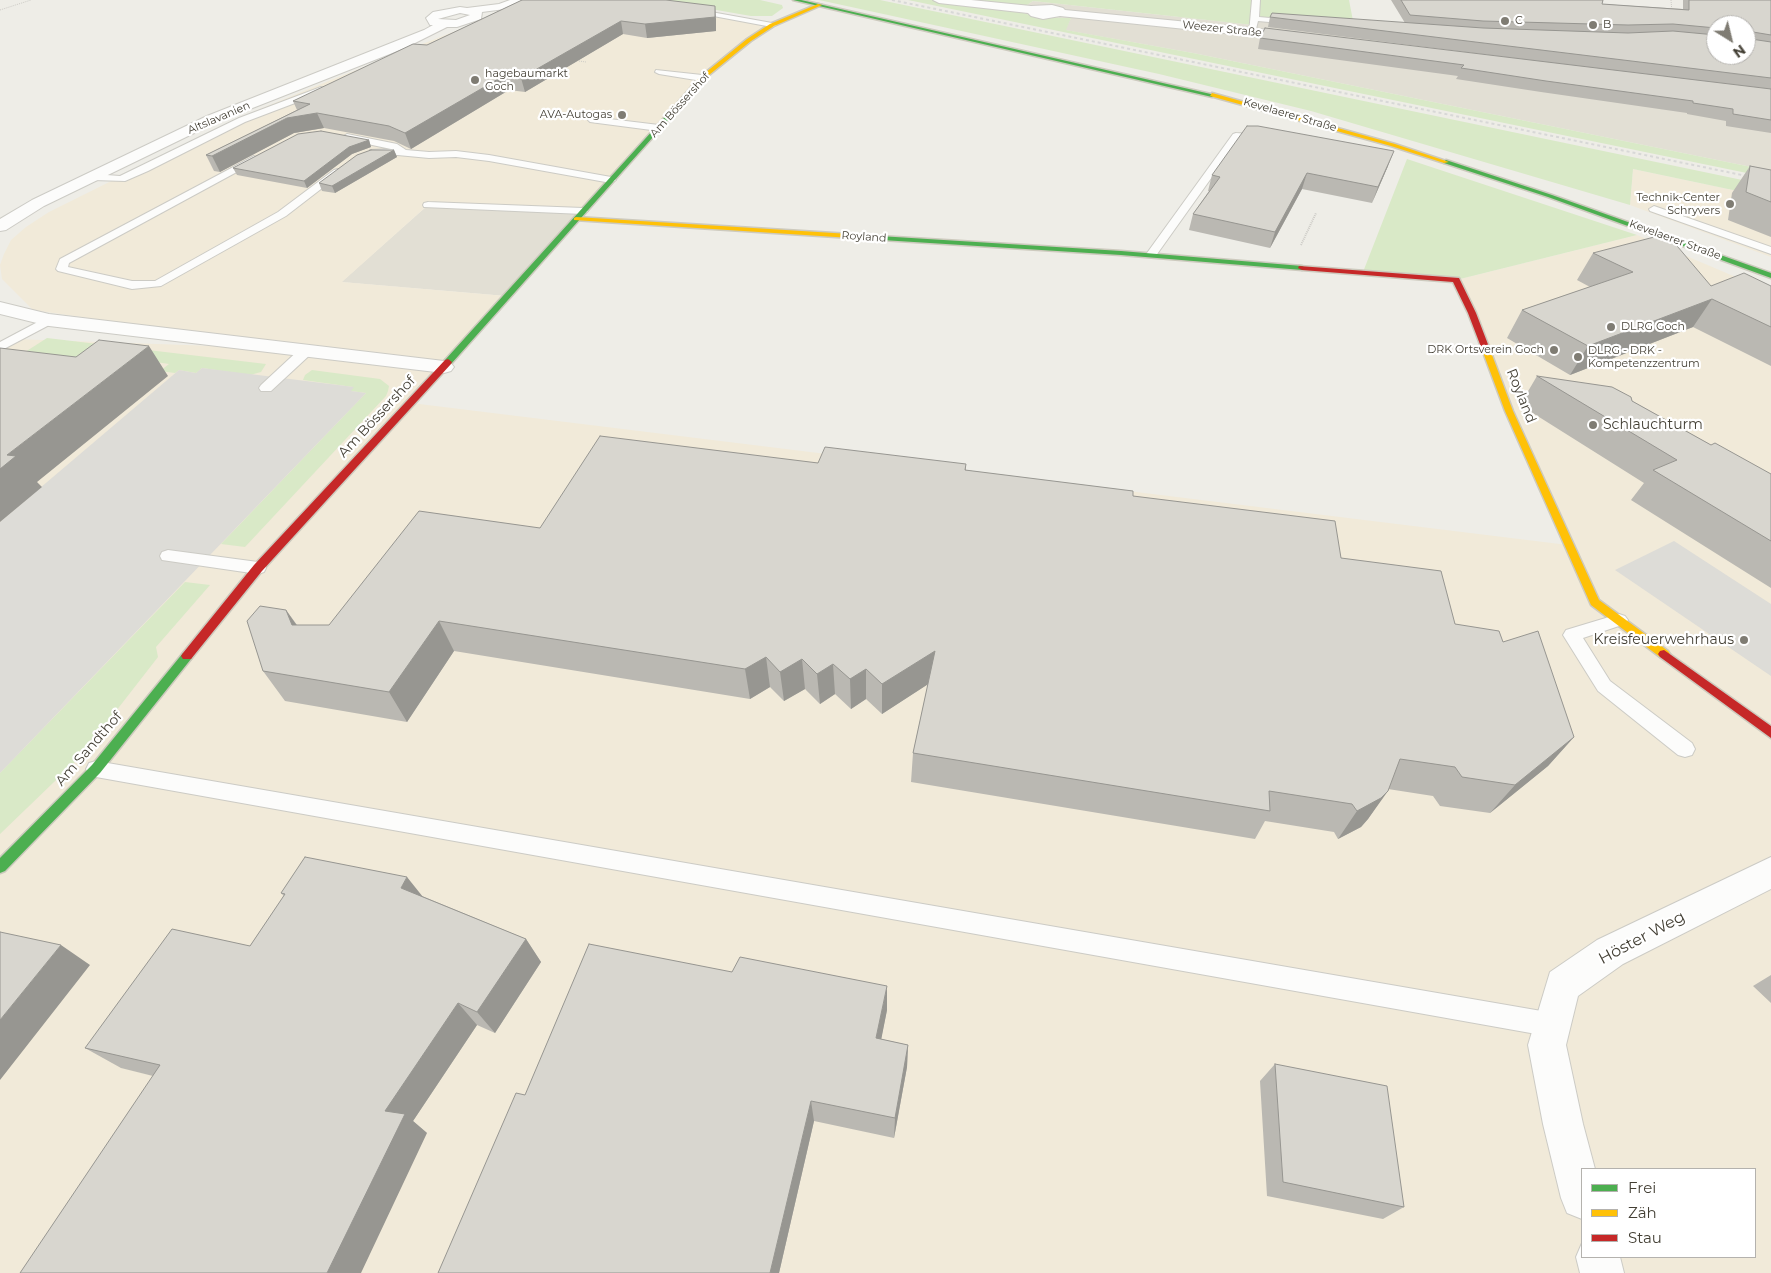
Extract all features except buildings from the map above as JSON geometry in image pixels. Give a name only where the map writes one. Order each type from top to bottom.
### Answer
[{"type":"street","name":"Kevelaerer Straße","points":[[795,0],[820,4],[1251,104],[1393,145],[1550,196],[1771,276]]},
{"type":"street","name":"Weezer Straße","points":[[939,0],[1032,10],[1042,7],[1052,8],[1059,10],[1060,13],[1253,25],[1310,38]]},
{"type":"street","points":[[419,12],[457,23],[477,17],[477,13],[471,10],[524,3]]},
{"type":"street","name":"Am Bössershof","points":[[194,645],[258,568],[444,367],[702,78],[749,40],[772,25],[820,4]]},
{"type":"street","name":"Altslavanien","points":[[0,226],[38,203],[212,119],[428,33],[440,19]]},
{"type":"street","points":[[190,114],[212,119]]},
{"type":"street","name":"Royland","points":[[580,215],[1292,266],[1456,280],[1472,312],[1509,411],[1595,602],[1771,733]]},
{"type":"street","points":[[0,308],[49,320],[444,367]]},
{"type":"street","name":"Am Sandthof","points":[[0,867],[96,769],[194,645]]},
{"type":"street","name":"Höster Weg","points":[[1581,1194],[1563,1124],[1547,1045],[1563,985],[1610,952],[1771,872]]},
{"type":"street","points":[[1598,1258],[1602,1273]]},
{"type":"lane","points":[[1256,0],[1253,25],[1304,23]]},
{"type":"lane","points":[[502,16],[524,3]]},
{"type":"lane","points":[[679,7],[772,25]]},
{"type":"lane","points":[[475,28],[484,24]]},
{"type":"lane","points":[[659,72],[702,78]]},
{"type":"lane","points":[[93,177],[121,179],[145,169],[242,120],[329,87]]},
{"type":"lane","points":[[593,120],[659,128]]},
{"type":"lane","points":[[334,135],[394,146],[404,152]]},
{"type":"lane","points":[[1151,256],[1236,136],[1256,136],[1274,140]]},
{"type":"lane","points":[[364,155],[371,152],[404,152],[429,155],[456,154],[489,158],[611,180]]},
{"type":"lane","points":[[265,154],[64,261],[62,269],[132,285],[157,284],[282,214],[349,164]]},
{"type":"lane","points":[[428,204],[580,215]]},
{"type":"lane","points":[[1654,208],[1771,251]]},
{"type":"lane","points":[[0,348],[49,320]]},
{"type":"lane","points":[[266,388],[307,350]]},
{"type":"lane","points":[[168,556],[258,568]]},
{"type":"lane","points":[[1619,620],[1572,634],[1604,686],[1685,750]]},
{"type":"lane","points":[[96,769],[1552,1025]]},
{"type":"path","points":[[0,10],[31,0]]},
{"type":"path","points":[[1664,14],[1673,14],[1671,0]]},
{"type":"path","points":[[579,61],[586,62]]},
{"type":"path","points":[[1292,266],[1316,213]]},
{"type":"shaded area","points":[[642,0],[772,25],[702,78],[583,211],[428,205],[342,282],[506,296],[411,403],[1568,545],[1456,280],[1637,235],[1771,292],[1771,1273],[0,1273],[0,347],[13,339],[300,349],[33,310],[2,279],[0,265],[11,240],[26,227],[49,212],[238,118],[514,8]]},
{"type":"shaded area","points":[[1033,1],[1253,25],[1255,19],[1706,54],[1706,65],[1756,65],[1756,53],[1771,51],[1771,171],[1193,53],[1065,30],[1071,18],[1035,17],[1021,12],[1024,7]]},
{"type":"shaded area","points":[[1633,169],[1771,198],[1771,257],[1630,205]]},
{"type":"shaded area","points":[[428,205],[583,211],[506,296],[341,282]]},
{"type":"shaded area","points":[[202,368],[354,387],[351,391],[366,393],[0,773],[0,522],[179,370],[196,373]]},
{"type":"shaded area","name":"Kreisfeuerwehrhaus","points":[[1674,541],[1771,604],[1771,676],[1615,570]]},
{"type":"green space","points":[[659,0],[760,0],[782,5],[783,8],[772,16],[751,16]]},
{"type":"green space","points":[[819,0],[880,0],[1771,186],[1771,198],[1633,169],[1630,205],[1311,111],[1159,74]]},
{"type":"green space","points":[[908,0],[1349,0],[1354,26],[1255,19],[1253,25],[1033,1],[1024,7],[1021,12],[1035,17],[1071,18],[1066,30],[1193,53],[1771,171],[1771,178]]},
{"type":"green space","points":[[1407,159],[1637,235],[1456,280],[1363,272]]},
{"type":"green space","points":[[47,338],[266,364],[261,372],[250,375],[202,368],[196,373],[179,370],[175,373],[160,371],[169,364],[149,361],[140,368],[22,354]]},
{"type":"green space","points":[[312,370],[380,379],[389,386],[388,391],[386,396],[245,547],[221,544],[366,393],[350,391],[353,387],[303,380],[305,375]]},
{"type":"green space","points":[[185,582],[210,585],[156,647],[158,657],[81,756],[0,834],[0,773]]},
{"type":"railway","points":[[892,0],[1771,181]]},
{"type":"traffic: fast","points":[[795,0],[1212,95]]},
{"type":"traffic: fast","points":[[448,362],[675,109]]},
{"type":"traffic: fast","points":[[1446,162],[1550,196],[1771,276]]},
{"type":"traffic: fast","points":[[882,238],[1121,253],[1302,268]]},
{"type":"traffic: fast","points":[[0,867],[96,769],[187,656]]},
{"type":"traffic: slow","points":[[675,109],[702,78],[749,40],[772,25],[820,5]]},
{"type":"traffic: slow","points":[[1212,95],[1393,145],[1446,162]]},
{"type":"traffic: slow","points":[[576,219],[882,238]]},
{"type":"traffic: slow","points":[[1485,347],[1509,411],[1595,602],[1664,654]]},
{"type":"traffic: jam","points":[[1302,268],[1456,280],[1472,313],[1485,347]]},
{"type":"traffic: jam","points":[[187,656],[258,568],[448,362]]},
{"type":"traffic: jam","points":[[1664,654],[1771,733]]},
{"type":"place","name":"C","points":[[1505,21]]},
{"type":"place","name":"B","points":[[1593,25]]},
{"type":"place","name":"hagebaumarkt Goch","points":[[475,80]]},
{"type":"place","name":"AVA-Autogas","points":[[622,115]]},
{"type":"place","name":"Technik-Center Schryvers","points":[[1730,204]]},
{"type":"place","name":"DLRG Goch","points":[[1611,327]]},
{"type":"place","name":"DRK Ortsverein Goch","points":[[1554,350]]},
{"type":"place","name":"DLRG - DRK - Kompetenzzentrum","points":[[1578,357]]},
{"type":"place","name":"Schlauchturm","points":[[1593,425]]},
{"type":"place","name":"Kreisfeuerwehrhaus","points":[[1744,640]]}]
